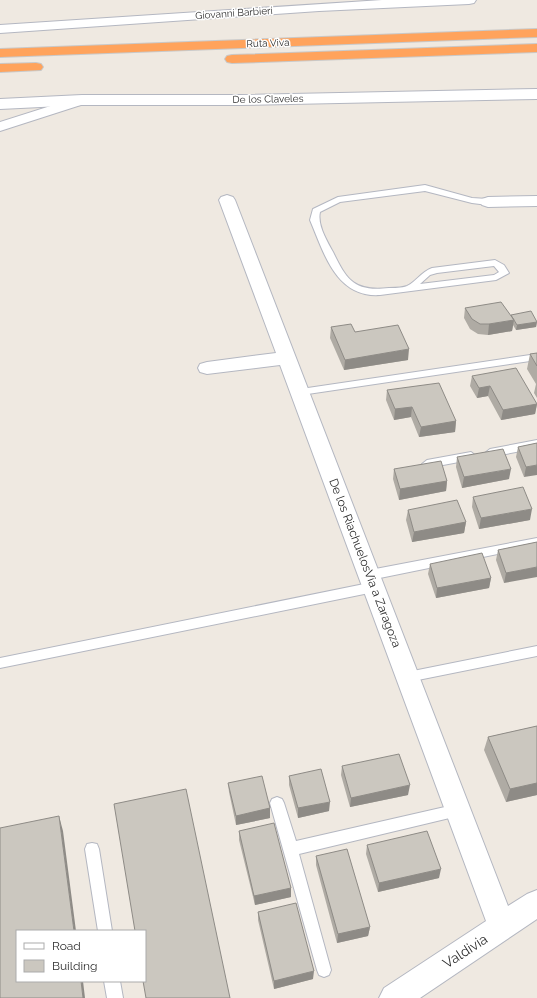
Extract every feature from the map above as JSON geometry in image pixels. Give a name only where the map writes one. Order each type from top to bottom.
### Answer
[{"type":"highway","name":"Ruta Viva","points":[[0,52],[537,33]]},
{"type":"highway","name":"Ruta Viva","points":[[219,60],[537,48]]},
{"type":"highway","points":[[0,68],[54,66]]},
{"type":"main road","name":"Giovanni Barbieri","points":[[0,29],[319,7],[469,0]]},
{"type":"main road","name":"De los Claveles","points":[[0,104],[82,100],[256,100],[537,94]]},
{"type":"street","points":[[1,125],[82,100]]},
{"type":"street","name":"De los RiachuelosVia a Zaragoza","points":[[227,200],[502,927]]},
{"type":"street","points":[[488,202],[537,201]]},
{"type":"street","points":[[207,368],[287,358]]},
{"type":"street","name":"Valdivia","points":[[394,998],[537,903]]},
{"type":"lane","points":[[410,289],[427,273],[434,270],[495,263],[500,265],[504,273],[501,276],[496,277],[410,289],[376,292],[360,291],[350,285],[341,276],[314,220],[316,211],[338,200],[425,188],[438,190],[467,201],[488,202]]},
{"type":"lane","points":[[300,392],[537,357]]},
{"type":"lane","points":[[415,466],[537,444]]},
{"type":"lane","points":[[0,663],[320,599],[372,581],[537,542]]},
{"type":"lane","points":[[408,677],[537,651]]},
{"type":"lane","points":[[277,803],[324,970]]},
{"type":"lane","points":[[291,849],[458,810]]},
{"type":"lane","points":[[92,849],[105,930]]},
{"type":"lane","points":[[112,982],[115,998]]},
{"type":"building","points":[[501,302],[514,320],[480,324],[472,319],[465,308]]},
{"type":"building","points":[[531,311],[537,322],[517,325],[511,315]]},
{"type":"building","points":[[351,324],[355,332],[398,325],[409,349],[345,360],[331,327]]},
{"type":"building","points":[[537,353],[537,366],[530,354]]},
{"type":"building","points":[[516,368],[537,404],[503,410],[490,386],[479,388],[472,376]]},
{"type":"building","points":[[439,383],[456,421],[421,427],[412,407],[395,409],[387,390]]},
{"type":"building","points":[[537,443],[537,465],[526,467],[518,447]]},
{"type":"building","points":[[503,449],[511,469],[464,477],[457,457]]},
{"type":"building","points":[[441,461],[447,481],[400,489],[394,469]]},
{"type":"building","points":[[523,487],[532,509],[481,518],[473,497]]},
{"type":"building","points":[[457,500],[466,522],[414,532],[408,510]]},
{"type":"building","points":[[537,542],[537,567],[506,573],[498,550]]},
{"type":"building","points":[[482,553],[491,578],[437,588],[430,564]]},
{"type":"building","points":[[537,726],[537,783],[510,789],[488,737]]},
{"type":"building","points":[[399,754],[410,785],[351,798],[342,766]]},
{"type":"building","points":[[321,769],[330,802],[298,808],[289,776]]},
{"type":"building","points":[[262,776],[270,808],[236,816],[228,783]]},
{"type":"building","points":[[186,789],[230,998],[146,998],[143,982],[146,982],[146,930],[135,930],[114,804]]},
{"type":"building","points":[[59,816],[74,930],[16,930],[16,982],[81,982],[83,998],[0,998],[0,828]]},
{"type":"building","points":[[274,823],[291,888],[254,896],[239,831]]},
{"type":"building","points":[[427,831],[441,869],[379,883],[367,845]]},
{"type":"building","points":[[347,849],[370,927],[338,934],[316,856]]},
{"type":"building","points":[[296,903],[314,971],[274,981],[258,912]]}]
